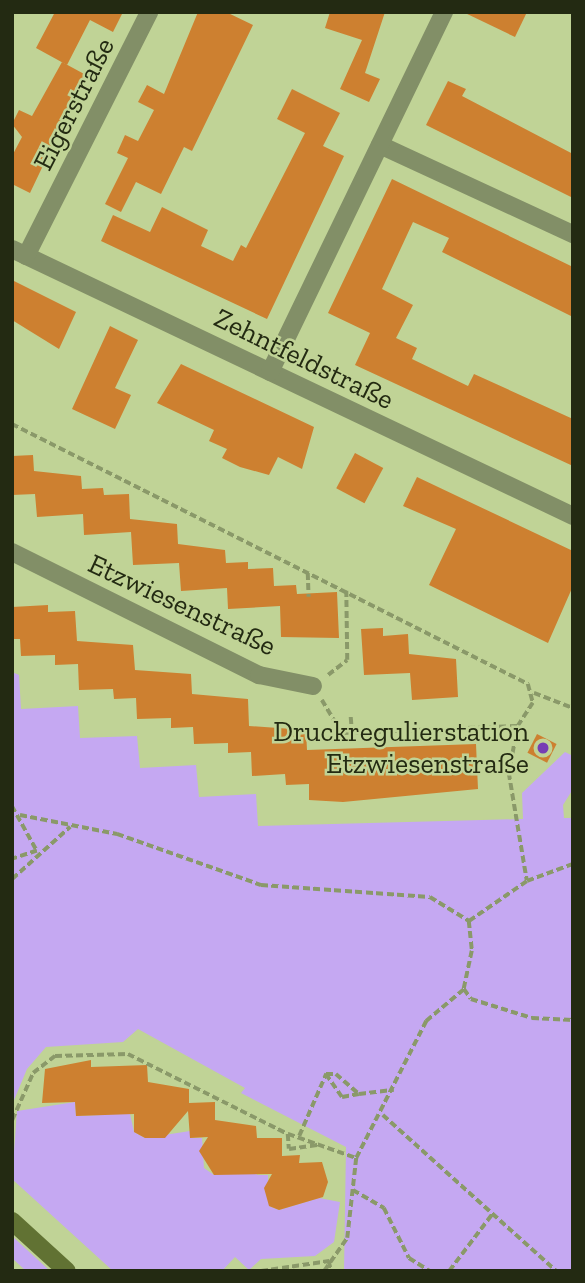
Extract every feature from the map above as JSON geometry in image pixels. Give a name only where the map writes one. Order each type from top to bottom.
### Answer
[{"type":"main road","points":[[12,1221],[67,1271]]},
{"type":"street","name":"Eigerstraße","points":[[19,253],[149,12]]},
{"type":"street","points":[[270,372],[444,12]]},
{"type":"street","points":[[380,145],[573,234]]},
{"type":"street","name":"Zehntfeldstraße","points":[[19,253],[573,516]]},
{"type":"street","name":"Etzwiesenstraße","points":[[12,552],[259,675],[313,686]]},
{"type":"path","points":[[12,424],[519,677],[534,693],[573,708]]},
{"type":"path","points":[[308,573],[309,597]]},
{"type":"path","points":[[345,591],[347,660],[313,686],[342,733],[518,726]]},
{"type":"path","points":[[527,881],[509,773],[518,726],[534,693]]},
{"type":"path","points":[[351,717],[352,733]]},
{"type":"path","points":[[12,806],[20,815],[37,850]]},
{"type":"path","points":[[20,815],[155,845],[261,885],[429,897],[469,921]]},
{"type":"path","points":[[12,879],[37,850],[70,827]]},
{"type":"path","points":[[12,859],[37,850]]},
{"type":"path","points":[[469,921],[527,881],[573,864]]},
{"type":"path","points":[[324,1271],[347,1238],[356,1158],[383,1115],[426,1021],[464,989],[472,951],[469,921]]},
{"type":"path","points":[[464,989],[488,1007],[573,1020]]},
{"type":"path","points":[[12,1120],[14,1110],[33,1073],[55,1056],[128,1054],[288,1134],[356,1158]]},
{"type":"path","points":[[326,1074],[342,1097],[394,1090]]},
{"type":"path","points":[[326,1074],[337,1074],[359,1094]]},
{"type":"path","points":[[299,1136],[326,1074]]},
{"type":"path","points":[[383,1115],[556,1271]]},
{"type":"path","points":[[288,1134],[289,1149],[321,1145]]},
{"type":"path","points":[[353,1190],[384,1208],[418,1264],[430,1271]]},
{"type":"path","points":[[449,1271],[493,1213]]},
{"type":"path","points":[[261,1271],[329,1261]]},
{"type":"path","points":[[329,1261],[331,1271]]},
{"type":"path","points":[[412,1271],[418,1264]]},
{"type":"shaded area","points":[[12,672],[19,675],[21,709],[78,706],[80,738],[137,736],[140,768],[196,765],[199,797],[256,794],[258,826],[523,819],[522,793],[565,752],[573,756],[573,789],[563,805],[564,818],[573,818],[573,1271],[344,1271],[346,1147],[241,1093],[245,1088],[138,1029],[123,1042],[46,1047],[27,1069],[12,1105]]},
{"type":"shaded area","points":[[75,1102],[76,1116],[102,1115],[102,1107],[130,1114],[134,1132],[145,1138],[190,1131],[190,1138],[202,1138],[204,1168],[214,1175],[256,1168],[257,1175],[268,1175],[269,1206],[279,1210],[319,1198],[340,1202],[334,1242],[315,1256],[261,1259],[249,1270],[235,1257],[222,1271],[113,1271],[12,1179],[17,1111]]},
{"type":"shaded area","points":[[12,1236],[50,1271],[26,1271],[12,1258]]},
{"type":"building","points":[[55,12],[123,12],[113,32],[90,20],[67,65],[36,48]]},
{"type":"building","points":[[198,12],[226,12],[253,25],[192,151],[184,147],[161,194],[136,182],[121,212],[105,204],[128,158],[117,153],[125,135],[138,141],[154,110],[138,102],[147,85],[164,94]]},
{"type":"building","points":[[330,12],[385,12],[365,73],[380,79],[369,102],[340,89],[362,40],[325,28]]},
{"type":"building","points":[[463,12],[527,12],[515,37]]},
{"type":"building","points":[[62,62],[86,75],[30,193],[12,184],[12,156],[22,137],[12,124],[19,110],[32,116]]},
{"type":"building","points":[[448,81],[466,89],[462,96],[573,154],[573,198],[426,125]]},
{"type":"building","points":[[292,89],[340,113],[323,146],[344,156],[267,319],[101,241],[113,215],[150,232],[162,207],[208,230],[201,246],[233,261],[241,245],[246,248],[305,133],[277,119]]},
{"type":"building","points":[[392,179],[573,267],[573,317],[442,252],[449,238],[413,222],[382,289],[413,305],[396,338],[417,348],[412,359],[468,386],[474,374],[573,419],[573,466],[355,365],[370,333],[328,313]]},
{"type":"building","points":[[12,280],[76,312],[59,349],[12,320]]},
{"type":"building","points":[[110,326],[138,340],[115,388],[131,395],[115,429],[72,409]]},
{"type":"building","points":[[181,364],[314,427],[302,469],[278,457],[269,475],[240,467],[222,458],[227,449],[209,441],[214,430],[157,403]]},
{"type":"building","points":[[355,453],[383,468],[364,503],[336,488]]},
{"type":"building","points":[[33,455],[34,471],[81,476],[82,489],[103,488],[104,495],[129,494],[130,519],[177,524],[178,544],[225,550],[226,563],[248,562],[248,569],[273,568],[274,586],[296,585],[297,594],[337,592],[339,638],[281,637],[280,606],[228,609],[227,588],[181,591],[179,563],[133,565],[131,532],[84,535],[83,514],[37,517],[35,494],[12,495],[12,456]]},
{"type":"building","points":[[417,477],[573,551],[573,586],[548,643],[429,585],[456,529],[403,506]]},
{"type":"building","points":[[48,605],[48,612],[75,611],[77,641],[133,645],[135,670],[191,674],[192,694],[248,699],[249,726],[306,730],[307,750],[476,744],[478,789],[343,802],[309,800],[309,784],[286,785],[285,774],[252,776],[251,752],[228,753],[228,743],[194,744],[193,727],[171,728],[171,718],[137,719],[136,698],[114,699],[113,689],[79,690],[78,664],[55,665],[55,655],[21,656],[20,639],[12,639],[12,607]]},
{"type":"building","points":[[383,628],[383,636],[408,634],[409,654],[456,659],[458,697],[412,700],[410,673],[364,675],[361,629]]},
{"type":"building","name":"Druckregulierstation Etzwiesenstraße","points":[[537,734],[557,744],[547,763],[527,753]]},
{"type":"building","points":[[91,1060],[91,1067],[147,1065],[148,1082],[189,1089],[189,1103],[215,1102],[215,1120],[256,1126],[257,1138],[282,1138],[282,1156],[300,1155],[299,1163],[322,1162],[328,1182],[323,1197],[279,1210],[269,1206],[264,1188],[272,1174],[214,1175],[199,1151],[208,1137],[190,1138],[188,1111],[165,1138],[145,1138],[134,1132],[134,1114],[76,1116],[75,1102],[42,1103],[45,1069]]},
{"type":"place","name":"Druckregulierstation Etzwiesenstraße","points":[[543,748]]}]
